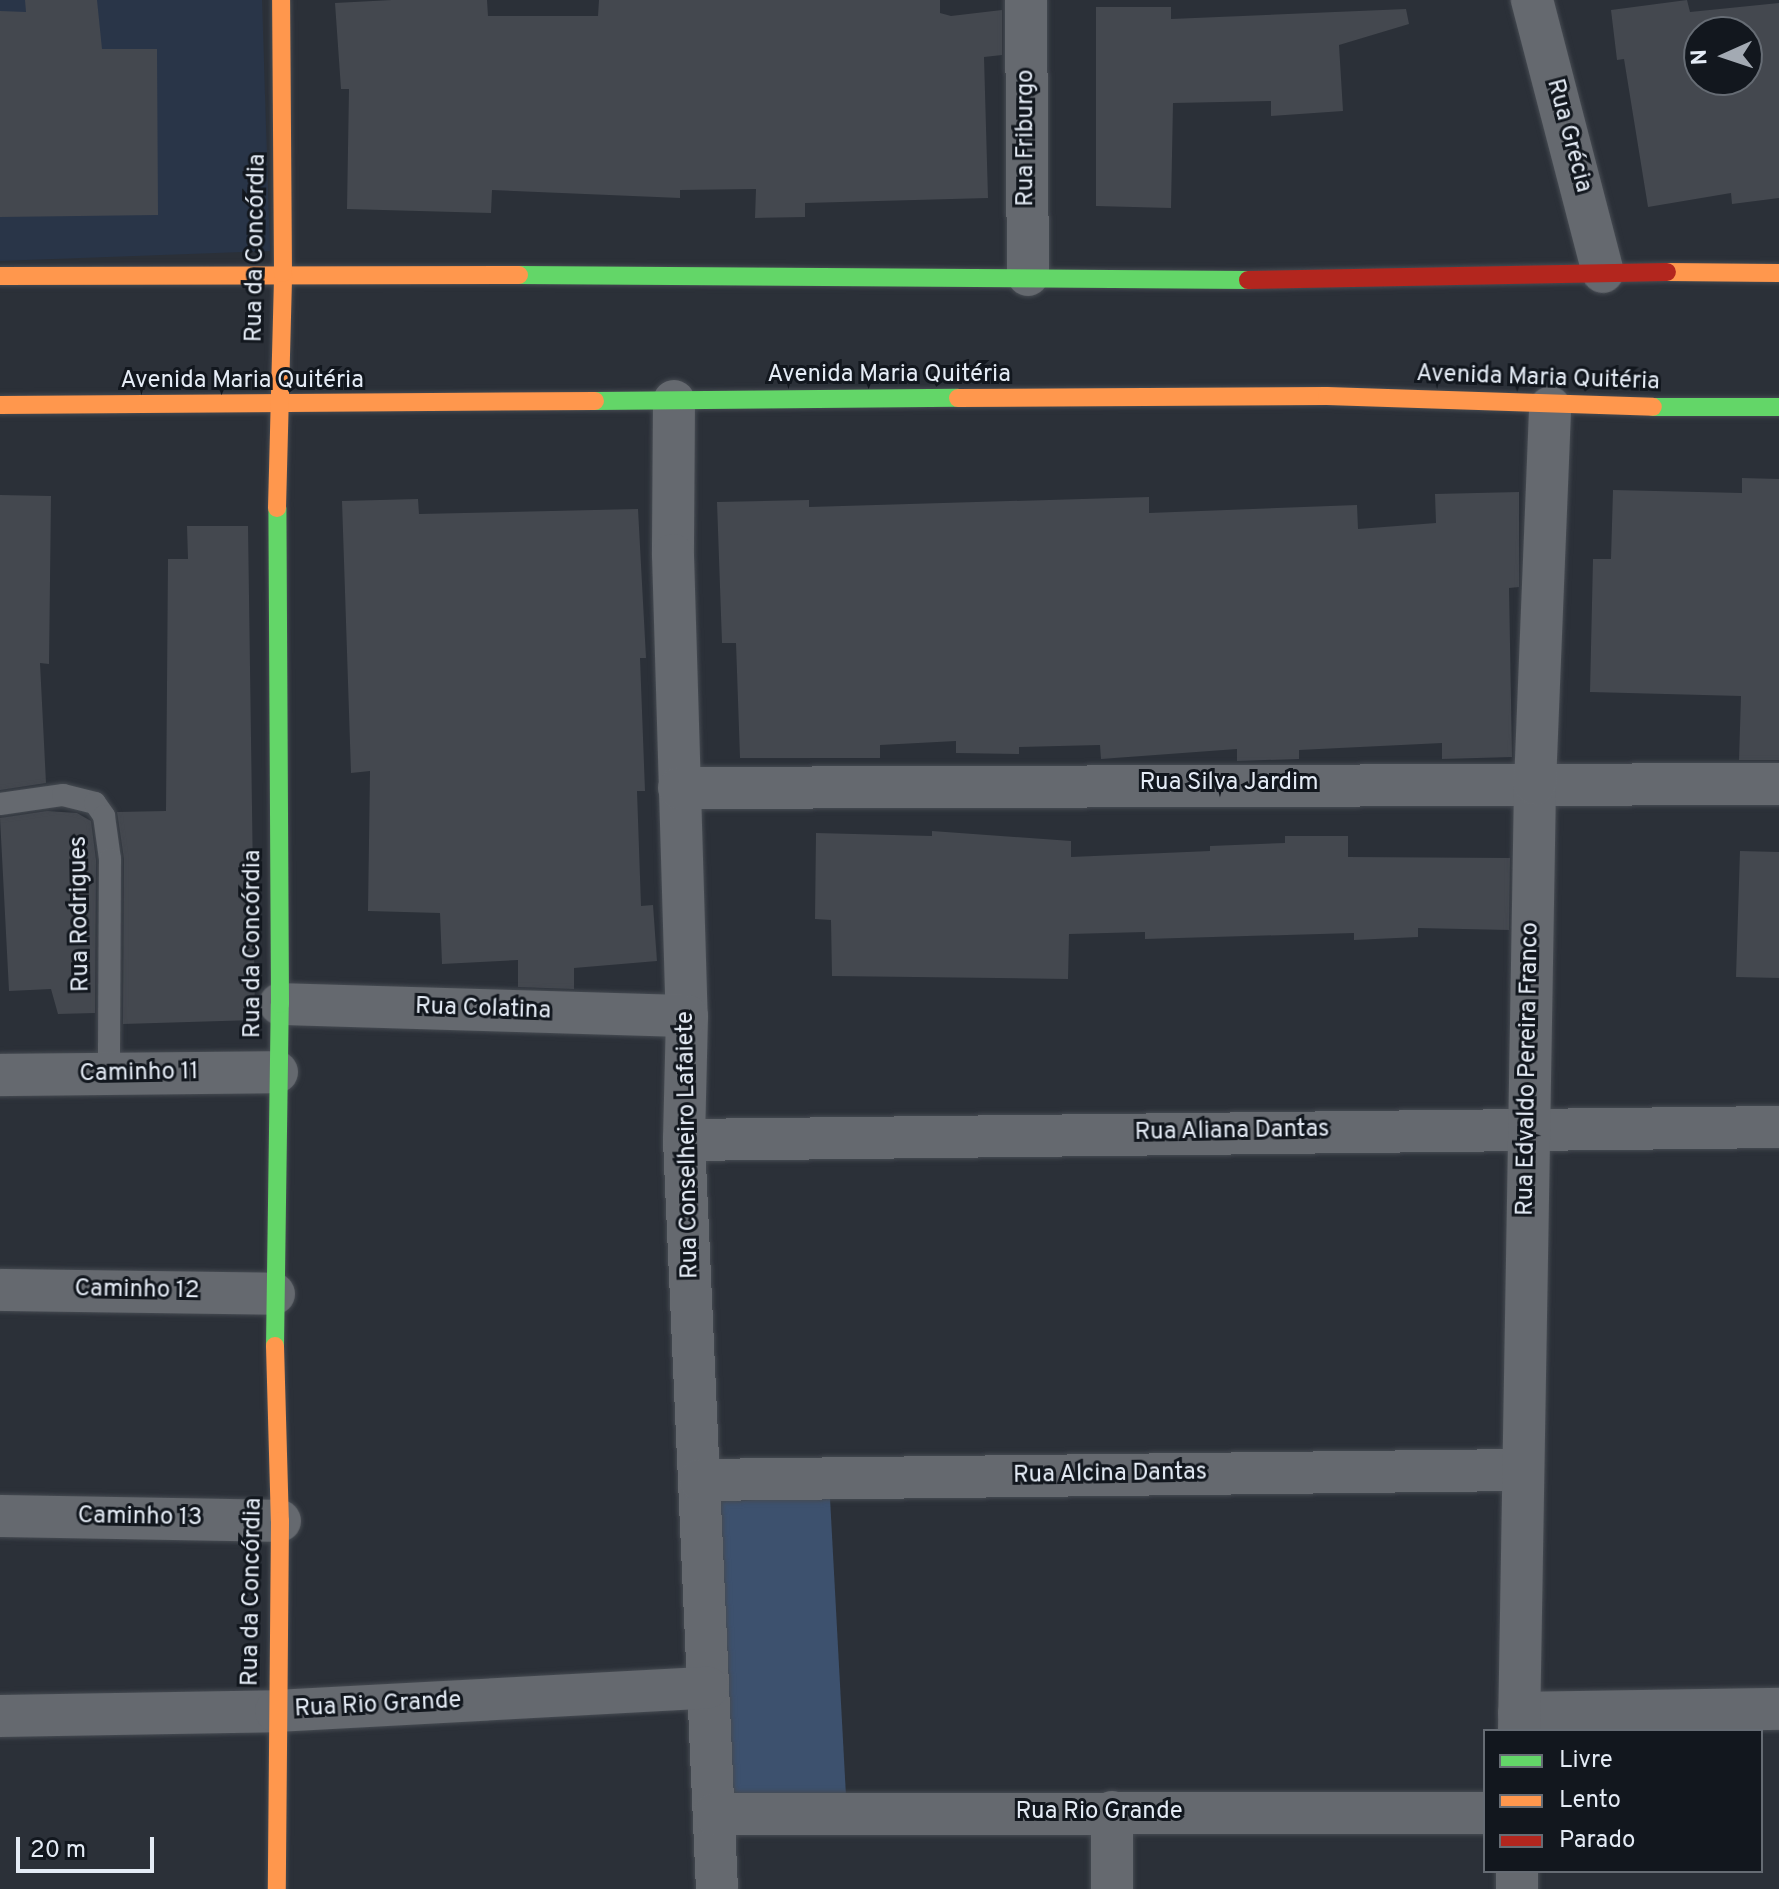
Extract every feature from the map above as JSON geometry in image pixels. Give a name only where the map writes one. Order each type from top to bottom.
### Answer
[{"type":"main road","name":"Rua da Concórdia","points":[[277,1889],[276,1711],[280,1521],[274,1294],[280,1004],[276,407],[283,273],[281,0]]},
{"type":"main road","points":[[0,276],[283,273],[1028,275],[1314,281],[1603,272],[1779,273]]},
{"type":"main road","name":"Avenida Maria Quitéria","points":[[0,405],[276,407],[1327,396],[1550,407],[1779,407]]},
{"type":"street","name":"Rua Friburgo","points":[[1026,0],[1028,275]]},
{"type":"street","name":"Rua Grécia","points":[[1532,0],[1603,272]]},
{"type":"street","name":"Rua Conselheiro Lafaiete","points":[[674,401],[679,788],[687,1016],[684,1140],[717,1889]]},
{"type":"street","name":"Rua Edvaldo Pereira Franco","points":[[1519,1722],[1520,1470],[1535,784],[1550,407]]},
{"type":"street","name":"Rua Silva Jardim","points":[[679,788],[1779,784]]},
{"type":"street","name":"Rua Colatina","points":[[280,1004],[687,1016]]},
{"type":"street","name":"Caminho 11","points":[[0,1075],[277,1072]]},
{"type":"street","name":"Rua Aliana Dantas","points":[[684,1140],[1779,1127]]},
{"type":"street","name":"Caminho 12","points":[[0,1290],[274,1294]]},
{"type":"street","name":"Rua Alcina Dantas","points":[[700,1480],[1520,1470]]},
{"type":"street","name":"Caminho 13","points":[[0,1516],[280,1521]]},
{"type":"street","name":"Rua Rio Grande","points":[[0,1716],[276,1711],[707,1688]]},
{"type":"street","points":[[1519,1722],[1779,1709]]},
{"type":"street","points":[[1112,1812],[1112,1889]]},
{"type":"street","name":"Rua Rio Grande","points":[[714,1814],[1483,1813]]},
{"type":"lane","name":"Rua Rodrigues","points":[[0,804],[63,795],[95,803],[104,816],[110,859],[109,1075]]},
{"type":"shaded area","points":[[0,0],[262,0],[270,251],[0,261]]},
{"type":"shaded area","points":[[830,1498],[846,1796],[733,1795],[720,1501]]},
{"type":"building","points":[[25,0],[97,0],[102,49],[157,49],[158,215],[0,217],[0,11],[26,12]]},
{"type":"building","points":[[487,0],[488,16],[598,16],[599,0],[940,0],[940,13],[951,16],[1002,10],[1002,55],[984,57],[988,198],[805,203],[805,217],[755,218],[756,189],[680,190],[680,198],[492,190],[491,213],[347,209],[349,89],[341,89],[335,3]]},
{"type":"building","points":[[1687,0],[1690,12],[1779,3],[1779,198],[1732,204],[1731,193],[1648,207],[1624,59],[1617,60],[1611,10]]},
{"type":"building","points":[[1096,7],[1171,7],[1171,19],[1406,9],[1409,24],[1339,45],[1343,111],[1271,116],[1271,101],[1173,103],[1171,208],[1096,206]]},
{"type":"building","points":[[1742,478],[1779,479],[1779,760],[1739,760],[1741,696],[1590,692],[1593,559],[1611,559],[1613,490],[1742,493]]},
{"type":"building","points":[[1519,492],[1519,587],[1509,588],[1512,757],[1442,759],[1442,743],[1299,750],[1299,759],[1237,761],[1237,749],[1101,759],[1100,745],[1019,747],[1019,754],[956,753],[956,741],[880,745],[880,758],[740,758],[736,643],[722,643],[717,502],[809,500],[809,507],[1149,497],[1149,513],[1357,505],[1358,529],[1436,523],[1435,494]]},
{"type":"building","points":[[0,495],[51,496],[49,664],[40,663],[46,783],[0,790]]},
{"type":"building","points":[[418,499],[419,514],[638,509],[646,658],[640,658],[645,791],[637,791],[641,906],[653,905],[657,961],[574,968],[574,989],[518,987],[518,960],[442,964],[440,913],[368,911],[370,771],[351,773],[342,501]]},
{"type":"building","points":[[187,526],[248,526],[255,1020],[123,1024],[124,859],[117,812],[166,811],[168,559],[188,559]]},
{"type":"building","points":[[47,811],[77,813],[91,821],[96,860],[95,1013],[58,1014],[51,989],[9,991],[0,818]]},
{"type":"building","points":[[932,831],[1071,841],[1071,857],[1210,851],[1210,846],[1285,843],[1285,836],[1348,836],[1348,857],[1510,858],[1509,930],[1418,928],[1418,937],[1354,940],[1354,933],[1145,939],[1145,932],[1069,934],[1068,979],[832,976],[831,920],[815,919],[816,833],[932,836]]},
{"type":"building","points":[[1740,851],[1779,852],[1779,978],[1736,977]]},
{"type":"traffic: fast","points":[[519,275],[1248,280]]},
{"type":"traffic: fast","points":[[595,401],[958,398]]},
{"type":"traffic: fast","points":[[1653,407],[1779,407]]},
{"type":"traffic: fast","points":[[275,1346],[280,1004],[277,508]]},
{"type":"traffic: slow","points":[[277,508],[283,273],[281,0]]},
{"type":"traffic: slow","points":[[1667,272],[1779,273]]},
{"type":"traffic: slow","points":[[0,276],[519,275]]},
{"type":"traffic: slow","points":[[958,398],[1327,396],[1653,407]]},
{"type":"traffic: slow","points":[[0,405],[595,401]]},
{"type":"traffic: slow","points":[[275,1346],[280,1521],[277,1889]]},
{"type":"traffic: jam","points":[[1248,280],[1667,272]]}]
